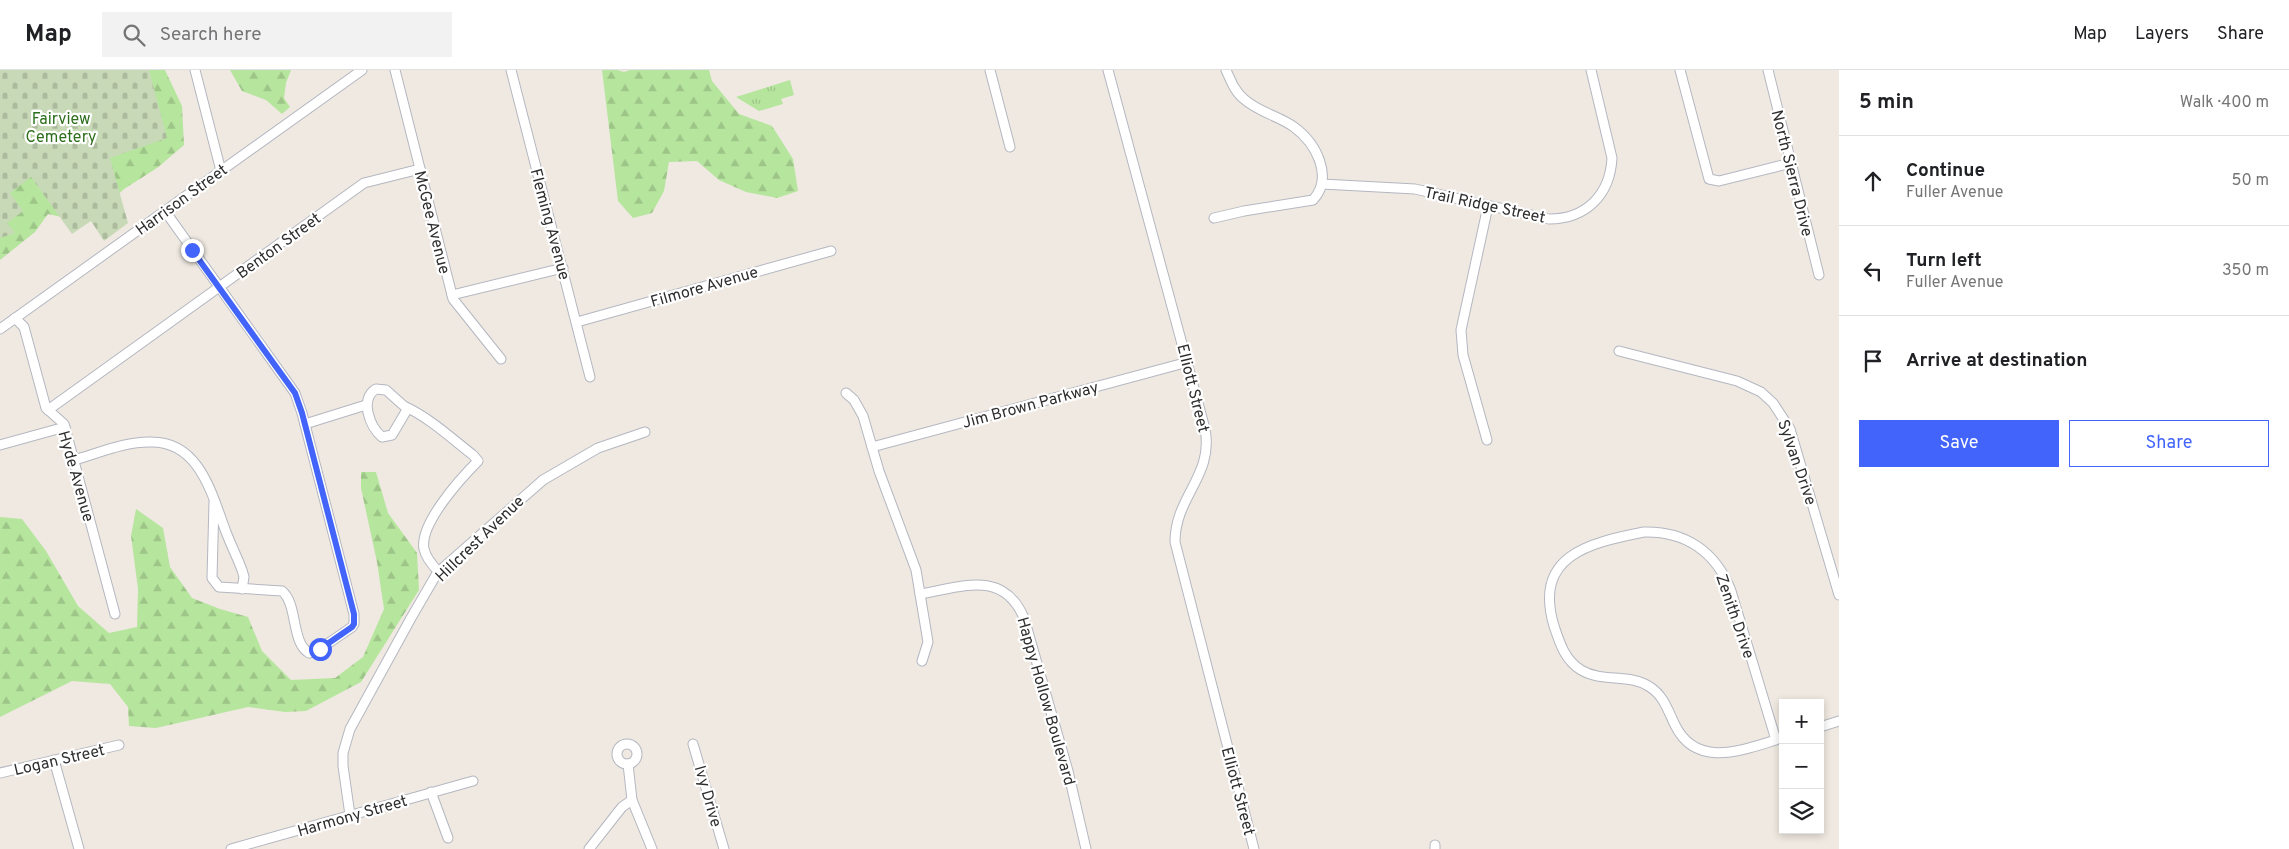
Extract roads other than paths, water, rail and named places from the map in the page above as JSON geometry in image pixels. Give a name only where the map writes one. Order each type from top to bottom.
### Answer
[{"type":"street","points":[[195,70],[221,171]]},
{"type":"street","name":"Harrison Street","points":[[0,329],[362,70]]},
{"type":"street","name":"McGee Avenue","points":[[395,70],[452,295],[465,315],[501,359]]},
{"type":"street","name":"Fleming Avenue","points":[[511,70],[590,378]]},
{"type":"street","points":[[990,70],[1010,147]]},
{"type":"street","name":"Elliott Street","points":[[1108,70],[1205,428],[1207,450],[1202,470],[1179,512],[1175,542],[1254,849]]},
{"type":"street","points":[[1214,218],[1244,211],[1313,200],[1322,184],[1322,167],[1304,136],[1282,120],[1256,108],[1245,100],[1234,86],[1226,70]]},
{"type":"street","name":"Trail Ridge Street","points":[[1322,184],[1400,187],[1541,218],[1560,219],[1586,210],[1598,199],[1609,181],[1612,158],[1591,70]]},
{"type":"street","points":[[1680,70],[1709,180],[1719,181],[1791,163]]},
{"type":"street","name":"North Sierra Drive","points":[[1768,70],[1818,275]]},
{"type":"street","name":"Benton Street","points":[[48,410],[364,183],[420,168]]},
{"type":"street","points":[[1487,440],[1464,355],[1461,330],[1488,206]]},
{"type":"street","points":[[165,211],[295,393],[305,424],[354,614],[354,624],[320,649],[309,653],[301,646],[286,594],[278,589],[219,587],[212,578],[214,502]]},
{"type":"street","name":"Filmore Avenue","points":[[576,322],[831,250]]},
{"type":"street","points":[[452,295],[563,268]]},
{"type":"street","name":"Hyde Avenue","points":[[15,318],[24,327],[48,410],[64,427],[115,614]]},
{"type":"street","name":"Sylvan Drive","points":[[1619,351],[1737,380],[1761,392],[1773,403],[1790,429],[1839,595]]},
{"type":"street","name":"Jim Brown Parkway","points":[[872,447],[1188,362]]},
{"type":"street","points":[[408,408],[392,435],[382,437],[376,430],[366,405],[368,396],[376,389],[386,390],[408,408],[422,414],[478,461],[449,494],[426,533],[425,553],[439,572]]},
{"type":"street","points":[[846,393],[854,400],[864,416],[885,488],[913,562],[928,642],[922,662]]},
{"type":"street","points":[[305,424],[366,405]]},
{"type":"street","points":[[0,445],[64,427]]},
{"type":"street","name":"Hillcrest Avenue","points":[[350,814],[343,753],[350,729],[411,618],[439,572],[543,480],[598,448],[645,432]]},
{"type":"street","points":[[74,460],[133,443],[153,442],[165,444],[182,451],[193,459],[203,474],[242,570],[244,577],[242,589]]},
{"type":"street","name":"Zenith Drive","points":[[1644,532],[1657,532],[1678,536],[1702,548],[1720,568],[1731,591],[1779,739],[1738,752],[1722,754],[1706,752],[1682,737],[1664,702],[1650,687],[1634,680],[1596,677],[1574,665],[1560,645],[1549,606],[1550,585],[1558,569],[1571,555],[1581,550],[1644,532]]},
{"type":"street","name":"Happy Hollow Boulevard","points":[[920,594],[984,585],[1000,589],[1015,600],[1024,618],[1068,771],[1086,849]]},
{"type":"street","points":[[1824,726],[1839,721]]},
{"type":"street","name":"Ivy Drive","points":[[693,744],[724,849]]},
{"type":"street","name":"Logan Street","points":[[0,773],[119,745]]},
{"type":"street","points":[[54,760],[79,849]]},
{"type":"street","points":[[628,764],[632,800],[652,849]]},
{"type":"street","name":"Harmony Street","points":[[231,849],[350,814],[473,781]]},
{"type":"street","points":[[431,792],[448,838]]},
{"type":"street","points":[[589,849],[622,807],[632,800]]},
{"type":"park label","name":"Fairview Cemetery","points":[[61,127]]}]
